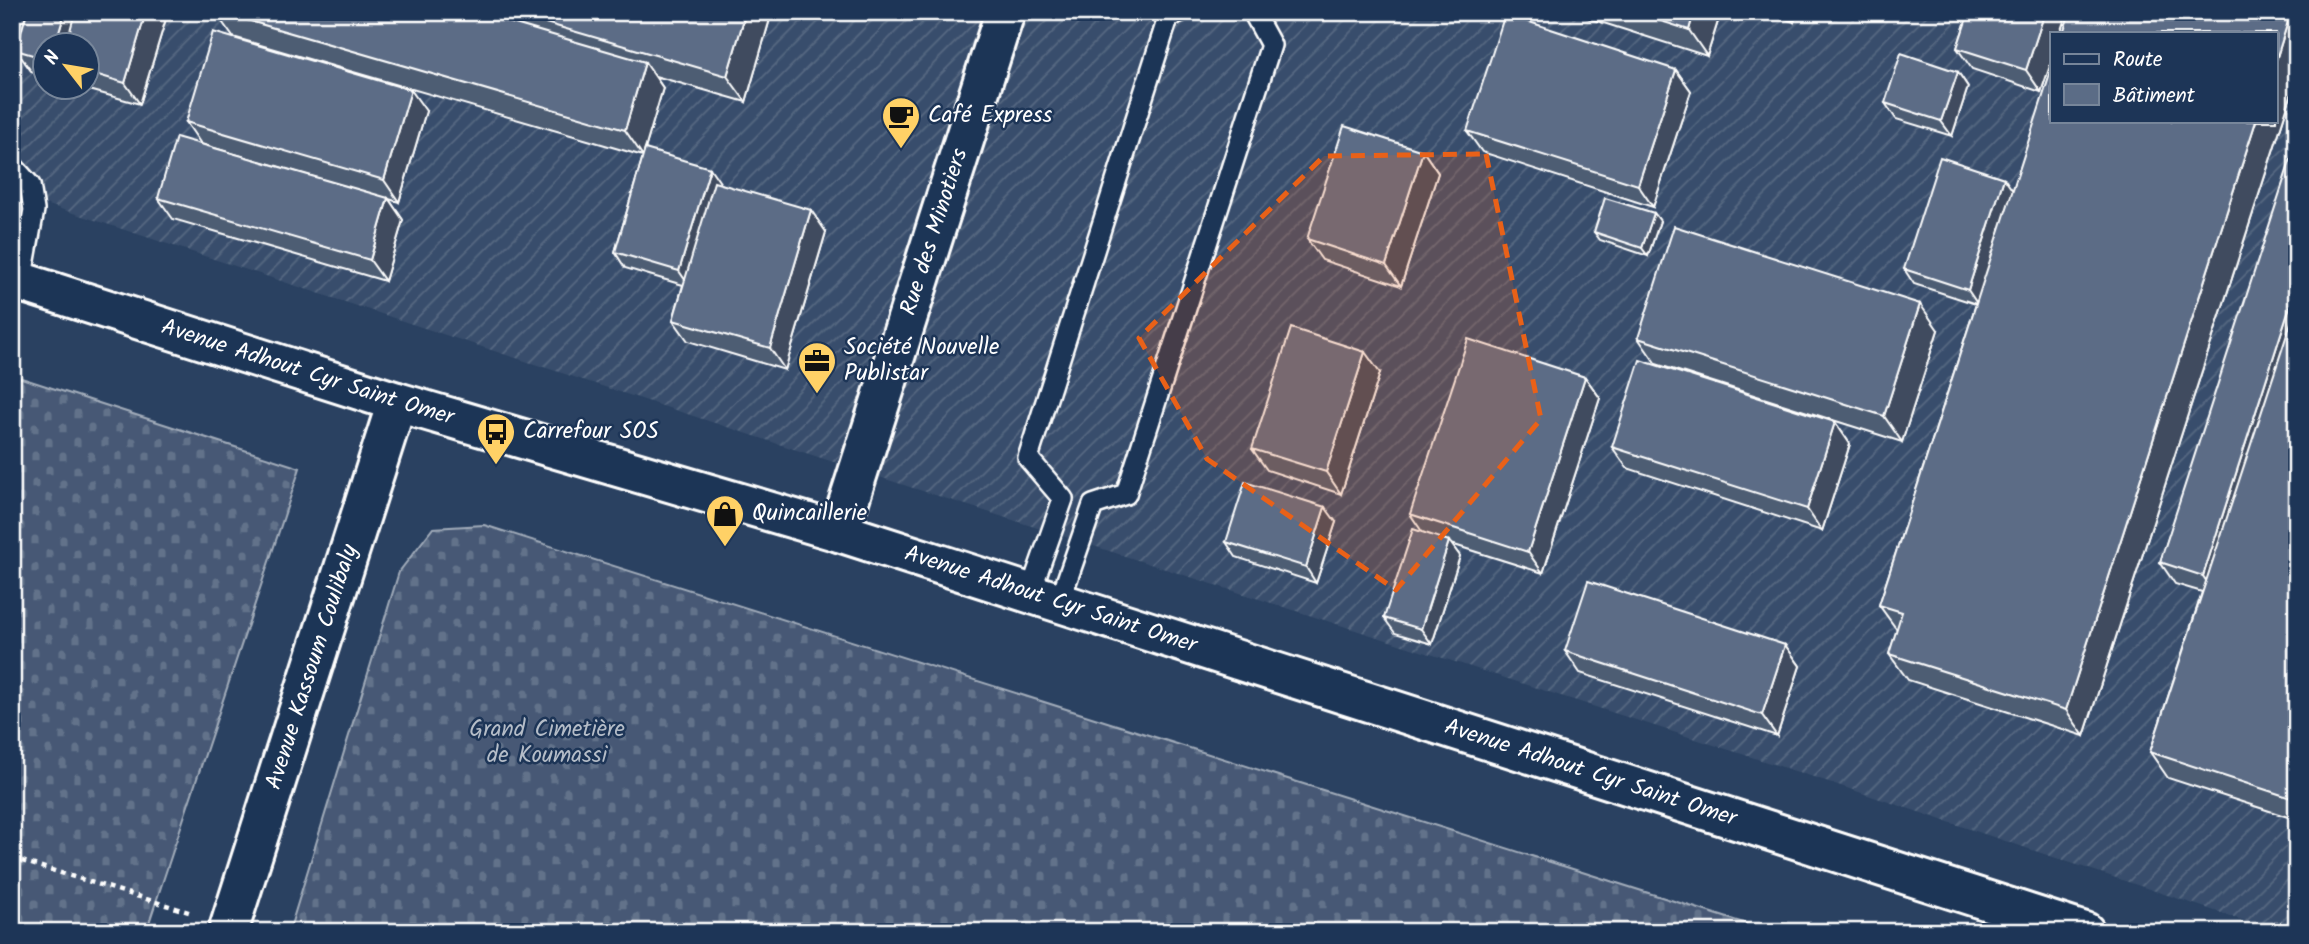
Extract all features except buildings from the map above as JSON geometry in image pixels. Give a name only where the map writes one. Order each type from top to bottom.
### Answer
[{"type":"street","name":"Rue des Minotiers","points":[[839,532],[1005,12]]},
{"type":"street","name":"Avenue Adhout Cyr Saint Omer","points":[[17,281],[397,402],[839,532],[2085,932]]},
{"type":"street","name":"Avenue Kassoum Coulibaly","points":[[229,927],[397,402]]},
{"type":"lane","points":[[1044,598],[1063,499],[1028,458],[1168,18],[1179,12]]},
{"type":"lane","points":[[1044,598],[1093,505],[1126,494],[1271,45],[1253,12]]},
{"type":"lane","points":[[12,165],[30,186],[34,210],[17,281]]},
{"type":"path","points":[[12,858],[229,927]]},
{"type":"highlighted area","points":[[1486,154],[1541,419],[1396,590],[1207,459],[1139,338],[1324,156]]},
{"type":"shaded area","points":[[12,12],[2297,12],[2297,932],[2278,932],[1829,782],[907,486],[12,193]]},
{"type":"green space","points":[[12,375],[300,468],[146,932],[12,932]]},
{"type":"green space","name":"Grand Cimetière de Koumassi","points":[[484,525],[1772,932],[289,932],[399,572],[433,528]]},
{"type":"place","name":"Café Express","points":[[901,150]]},
{"type":"place","name":"Société Nouvelle Publistar","points":[[817,395]]},
{"type":"place","name":"Carrefour SOS","points":[[496,466]]},
{"type":"place","name":"Quincaillerie","points":[[725,548]]}]
